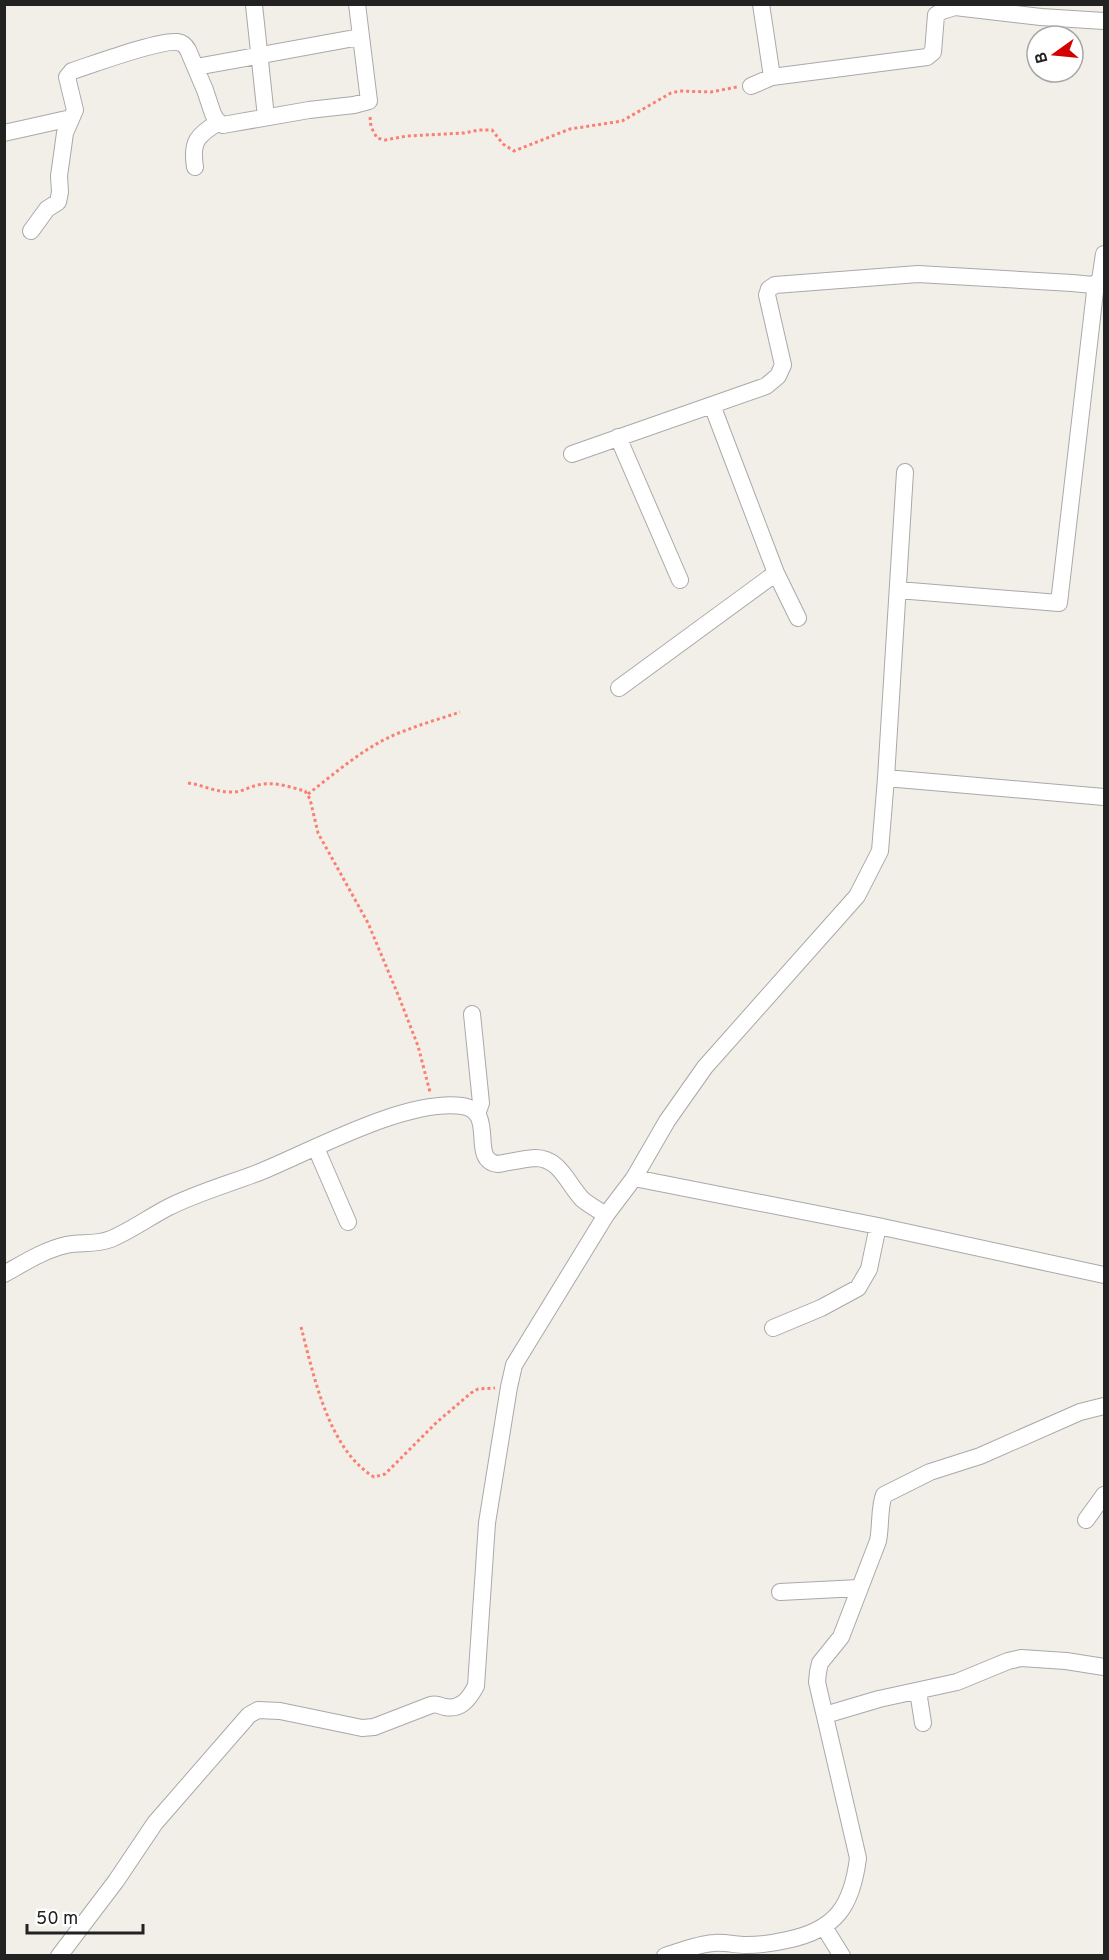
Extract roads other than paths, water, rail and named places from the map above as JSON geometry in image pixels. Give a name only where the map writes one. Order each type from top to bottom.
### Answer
[{"type":"street","points":[[31,231],[40,216],[58,202],[65,133],[75,110],[67,77],[72,71],[171,42],[184,44],[196,67],[213,114],[223,125],[354,105],[369,101],[357,4]]},
{"type":"street","points":[[760,4],[772,77]]},
{"type":"street","points":[[254,5],[266,117]]},
{"type":"street","points":[[751,86],[772,77],[927,57],[933,52],[936,15],[955,7],[1041,17],[1104,21]]},
{"type":"street","points":[[196,67],[360,37]]},
{"type":"street","points":[[4,133],[71,118]]},
{"type":"street","points":[[195,167],[193,152],[197,139],[219,123]]},
{"type":"street","points":[[572,454],[766,386],[778,376],[783,365],[766,295],[775,285],[918,274],[1089,286],[1100,280],[1104,254]]},
{"type":"street","points":[[898,590],[1059,603],[1096,283]]},
{"type":"street","points":[[712,405],[776,573],[798,618]]},
{"type":"street","points":[[618,437],[680,580]]},
{"type":"street","points":[[59,1956],[116,1881],[155,1823],[249,1715],[258,1710],[280,1711],[362,1728],[374,1727],[436,1703],[446,1708],[465,1703],[470,1698],[476,1686],[488,1523],[508,1387],[514,1365],[606,1215],[634,1178],[667,1121],[705,1067],[857,896],[880,851],[905,472]]},
{"type":"street","points":[[619,688],[776,573]]},
{"type":"street","points":[[886,778],[1104,797]]},
{"type":"street","points":[[472,1014],[481,1103],[477,1114]]},
{"type":"street","points":[[4,1274],[47,1251],[79,1243],[101,1243],[114,1238],[169,1207],[384,1120],[434,1106],[464,1106],[477,1114],[481,1121],[484,1152],[488,1160],[498,1164],[536,1158],[554,1163],[562,1170],[569,1184],[585,1202],[606,1215]]},
{"type":"street","points":[[315,1148],[348,1222]]},
{"type":"street","points":[[634,1178],[878,1226],[1104,1275]]},
{"type":"street","points":[[773,1328],[822,1308],[858,1288],[869,1269],[878,1226]]},
{"type":"street","points":[[666,1956],[714,1943],[748,1945],[807,1936],[838,1916],[850,1894],[856,1876],[858,1858],[817,1682],[820,1663],[841,1637],[878,1541],[884,1495],[930,1472],[980,1456],[1080,1412],[1104,1406]]},
{"type":"street","points":[[1086,1520],[1104,1495]]},
{"type":"street","points":[[780,1592],[859,1588]]},
{"type":"street","points":[[825,1715],[879,1699],[957,1682],[1021,1658],[1066,1661],[1104,1667]]},
{"type":"street","points":[[918,1691],[923,1723]]},
{"type":"street","points":[[824,1927],[842,1956]]}]
